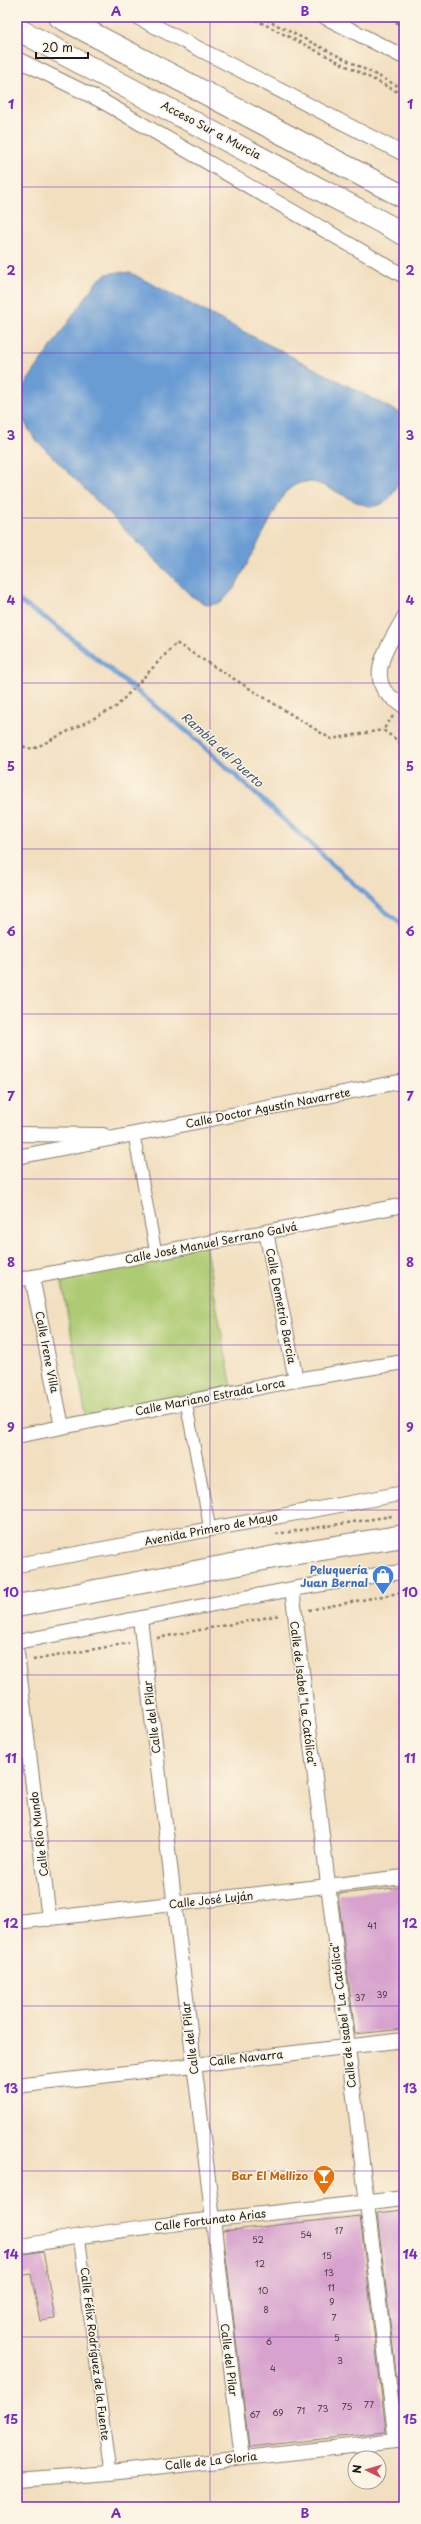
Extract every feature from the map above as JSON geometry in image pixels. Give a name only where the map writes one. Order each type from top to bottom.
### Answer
[{"type":"main road","points":[[60,17],[313,148],[404,197]]},
{"type":"main road","name":"Acceso Sur a Murcia","points":[[17,29],[404,234]]},
{"type":"main road","points":[[313,148],[404,192]]},
{"type":"main road","points":[[17,1606],[293,1554],[404,1536]]},
{"type":"street","points":[[137,17],[404,154]]},
{"type":"street","points":[[325,17],[404,57]]},
{"type":"street","points":[[17,59],[102,100],[404,276]]},
{"type":"street","points":[[403,705],[384,690],[380,671],[384,656],[404,617]]},
{"type":"street","name":"Calle Doctor Agustín Navarrete","points":[[17,1157],[403,1085]]},
{"type":"street","name":"Calle Doctor Agustín Navarrete","points":[[17,1134],[134,1135]]},
{"type":"street","points":[[134,1135],[156,1253]]},
{"type":"street","name":"Calle José Manuel Serrano Galvá","points":[[17,1280],[404,1206]]},
{"type":"street","name":"Calle Demetrio Barcia","points":[[266,1232],[296,1380]]},
{"type":"street","name":"Calle Irene Villa","points":[[32,1277],[62,1427]]},
{"type":"street","name":"Calle Mariano Estrada Lorca","points":[[17,1436],[296,1380],[404,1362]]},
{"type":"street","points":[[186,1402],[210,1529]]},
{"type":"street","name":"Avenida Primero de Mayo","points":[[17,1565],[404,1493]]},
{"type":"street","points":[[17,1642],[292,1589],[404,1572]]},
{"type":"street","name":"Calle de Isabel \"La Católica\"","points":[[292,1589],[293,1613],[365,2203],[400,2440]]},
{"type":"street","name":"Calle del Pilar","points":[[140,1619],[242,2458]]},
{"type":"street","name":"Calle Río Mundo","points":[[17,1658],[49,1919]]},
{"type":"street","name":"Calle José Luján","points":[[17,1922],[327,1888],[404,1877]]},
{"type":"street","name":"Calle Navarra","points":[[17,2086],[404,2040]]},
{"type":"street","name":"Calle Fortunato Arias","points":[[17,2247],[79,2236],[212,2219],[404,2198]]},
{"type":"street","name":"Calle Félix Rodríguez de la Fuente","points":[[79,2236],[110,2473]]},
{"type":"street","name":"Calle de La Gloria","points":[[17,2480],[110,2473],[400,2440]]},
{"type":"path","points":[[250,17],[404,95]]},
{"type":"path","points":[[261,17],[404,89]]},
{"type":"path","points":[[385,17],[404,26]]},
{"type":"path","points":[[17,745],[33,749],[116,707],[176,643],[331,739],[383,730],[403,705]]},
{"type":"path","points":[[383,730],[404,745]]},
{"type":"path","points":[[17,1658],[143,1641],[404,1592]]},
{"type":"green space","points":[[205,1244],[233,1393],[87,1422],[60,1272]]},
{"type":"water","points":[[119,272],[131,273],[404,415],[404,471],[396,488],[387,501],[377,506],[366,505],[354,501],[317,483],[305,482],[296,485],[284,494],[235,587],[221,603],[207,605],[191,596],[34,438],[22,418],[21,390],[97,281],[107,274]]},
{"type":"building","points":[[404,1887],[404,2029],[355,2034],[338,1894]]},
{"type":"building","points":[[404,2210],[404,2431],[403,2431],[377,2213]]},
{"type":"building","points":[[360,2216],[386,2432],[249,2447],[223,2231]]},
{"type":"building","points":[[43,2251],[55,2319],[40,2321],[31,2274],[19,2276],[17,2255]]},
{"type":"waterway","name":"Rambla del Puerto","points":[[17,600],[50,621],[190,734],[382,909],[404,926]]},
{"type":"place","name":"Peluquería Juan Bernal","points":[[383,1596]]},
{"type":"place","name":"Bar El Mellizo","points":[[324,2196]]}]
